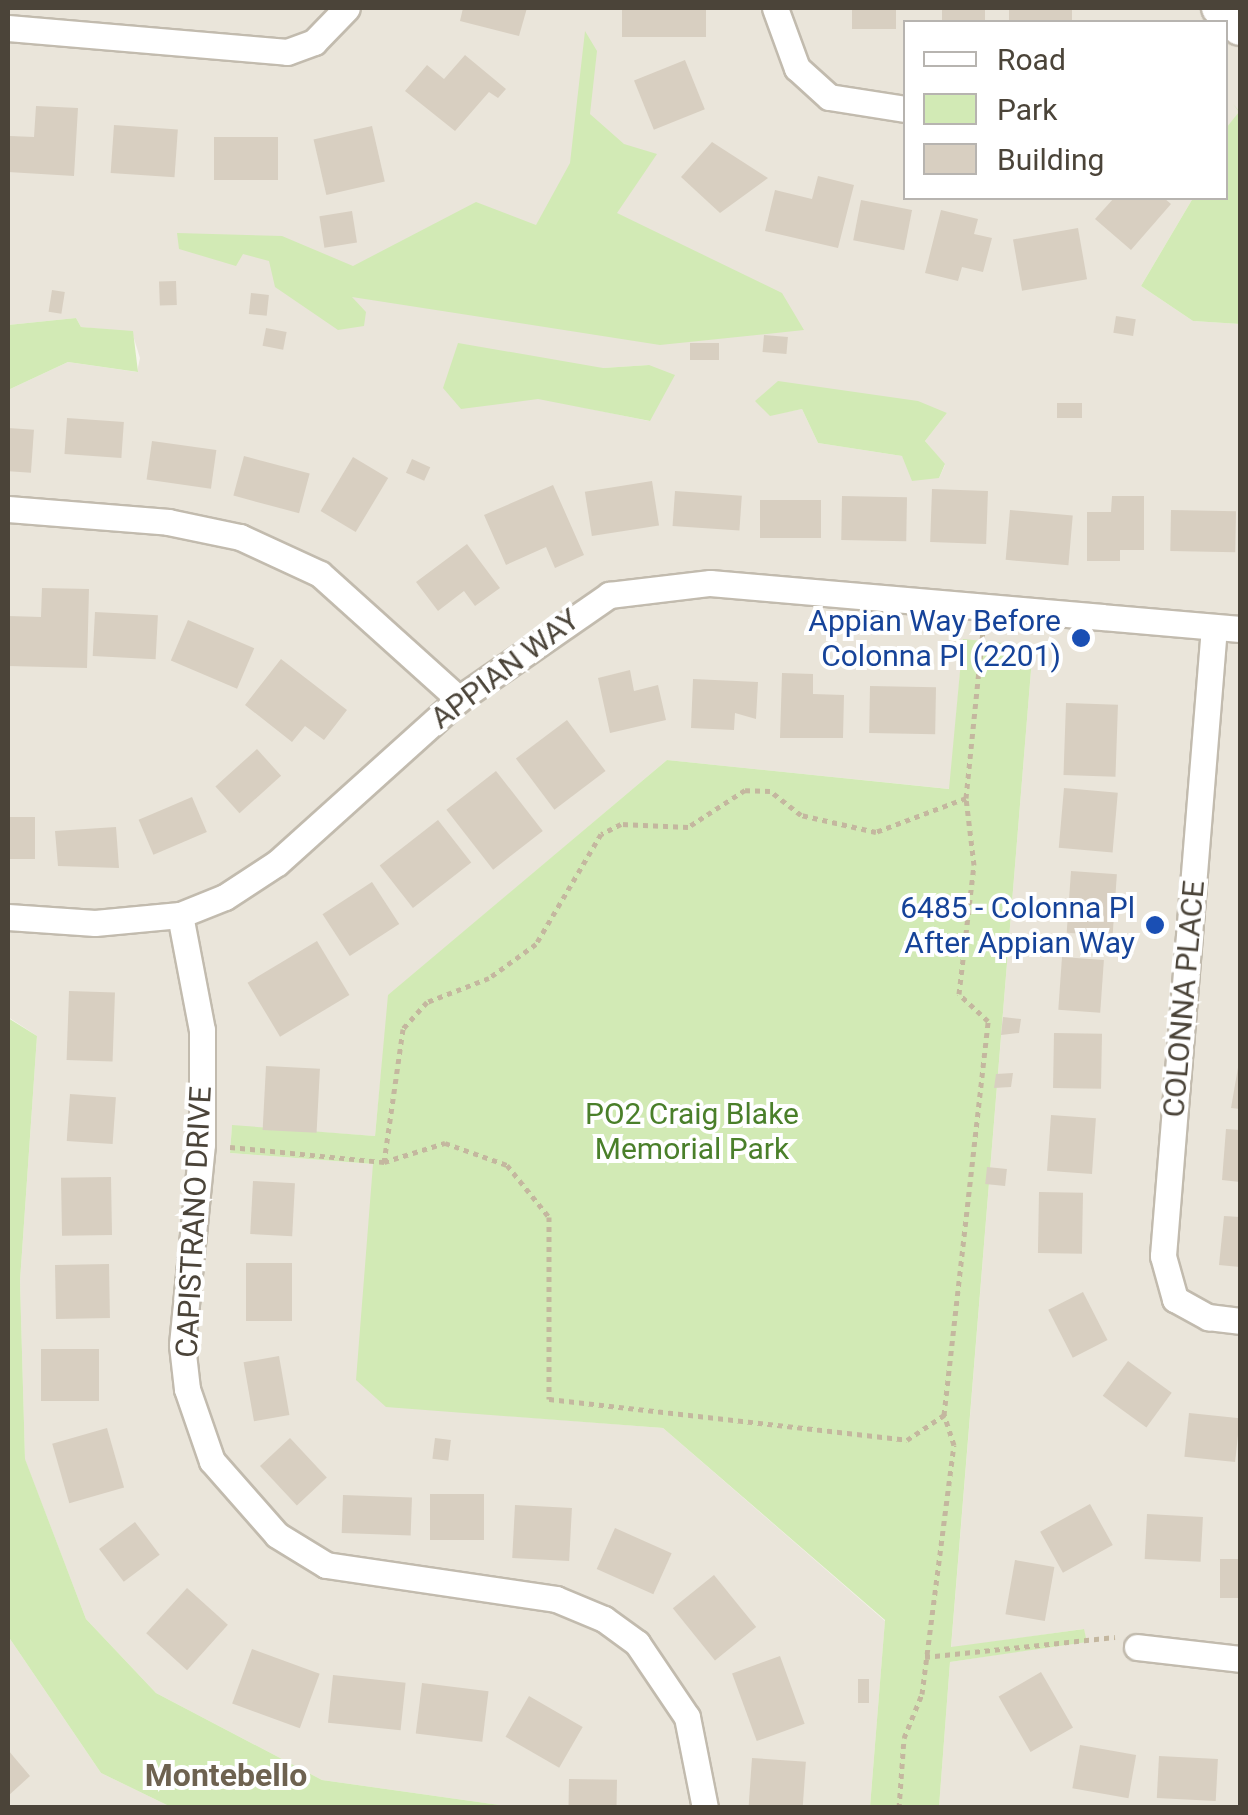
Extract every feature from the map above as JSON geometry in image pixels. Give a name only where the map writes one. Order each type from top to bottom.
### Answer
[{"type":"street","points":[[8,28],[287,52],[314,42],[347,8]]},
{"type":"street","points":[[774,8],[797,68],[829,96],[903,108]]},
{"type":"street","points":[[1218,8],[1240,30]]},
{"type":"street","points":[[8,509],[168,522],[240,537],[320,574],[459,699]]},
{"type":"street","name":"APPIAN WAY","points":[[8,916],[95,923],[180,915],[277,863],[459,699],[609,595],[665,583],[1240,629]]},
{"type":"street","name":"COLONNA PLACE","points":[[1214,628],[1163,1256],[1176,1299],[1208,1318],[1240,1321]]},
{"type":"street","name":"CAPISTRANO DRIVE","points":[[180,915],[202,1030],[202,1144],[182,1345],[187,1389],[212,1461],[277,1535],[326,1565],[556,1599],[604,1619],[637,1643],[688,1717],[705,1808]]},
{"type":"street","points":[[1137,1647],[1240,1659]]},
{"type":"path","points":[[898,1808],[904,1738],[922,1694],[954,1445],[944,1416],[988,1021],[959,994],[974,866],[966,798],[986,607]]},
{"type":"path","points":[[384,1162],[404,1029],[427,1002],[489,978],[536,944],[601,834],[621,824],[688,827],[745,790],[770,790],[801,816],[876,832],[966,798]]},
{"type":"path","points":[[202,1144],[384,1162],[444,1144],[507,1165],[549,1217],[549,1399],[907,1440],[944,1416]]},
{"type":"path","points":[[925,1657],[1106,1632],[1137,1647]]},
{"type":"shaded area","points":[[8,8],[1240,8],[1240,112],[1228,126],[1228,20],[903,20],[903,200],[1192,200],[1141,286],[1193,321],[1240,324],[1240,1807],[939,1807],[950,1662],[1087,1641],[1083,1629],[951,1648],[1033,646],[963,640],[950,789],[667,760],[389,995],[375,1136],[232,1126],[230,1153],[373,1164],[386,1406],[663,1428],[885,1621],[870,1807],[514,1807],[322,1780],[156,1693],[86,1619],[25,1460],[20,1281],[37,1036],[8,1017],[8,390],[68,362],[137,372],[140,358],[132,332],[81,327],[76,318],[8,325]],"holes":[[[649,365],[649,421],[538,398],[495,400],[603,368]],[[756,401],[947,413],[925,441],[945,465],[939,478],[902,456],[818,443],[802,409],[770,415]]]},
{"type":"shaded area","points":[[8,1636],[101,1773],[171,1807],[8,1807]]},
{"type":"green space","points":[[585,31],[597,51],[590,114],[624,144],[657,154],[617,213],[782,293],[804,330],[660,345],[352,297],[366,312],[364,326],[338,330],[275,287],[269,261],[243,254],[236,266],[179,249],[177,233],[282,236],[353,266],[476,202],[536,225],[570,163]]},
{"type":"green space","points":[[1233,104],[1240,112],[1240,324],[1193,321],[1141,286],[1192,200],[1228,200],[1228,126],[1239,112]]},
{"type":"green space","points":[[76,318],[81,327],[133,331],[138,372],[68,362],[8,390],[8,325]]},
{"type":"green space","points":[[458,343],[603,368],[649,365],[675,375],[650,421],[538,399],[461,409],[443,388]]},
{"type":"green space","points":[[778,381],[918,401],[947,413],[925,441],[945,464],[939,478],[912,481],[902,456],[818,443],[802,409],[770,416],[755,401]]},
{"type":"green space","name":"PO2 Craig Blake Memorial Park","points":[[963,639],[1033,646],[951,1647],[1084,1629],[1087,1642],[950,1662],[939,1807],[870,1807],[885,1620],[663,1428],[386,1407],[356,1380],[373,1164],[230,1153],[232,1125],[375,1136],[388,995],[667,760],[949,789]]},
{"type":"green space","points":[[8,1018],[37,1036],[20,1281],[25,1459],[86,1619],[156,1693],[322,1780],[514,1807],[171,1807],[101,1773],[8,1636]]},
{"type":"building","points":[[463,8],[527,8],[519,36],[460,21]]},
{"type":"building","points":[[622,8],[706,8],[706,37],[622,37]]},
{"type":"building","points":[[852,8],[896,8],[896,29],[852,29]]},
{"type":"building","points":[[942,8],[985,8],[985,20],[942,20]]},
{"type":"building","points":[[1009,8],[1072,8],[1072,20],[1009,20]]},
{"type":"building","points":[[465,55],[506,89],[498,98],[489,92],[455,131],[405,91],[427,65],[444,79]]},
{"type":"building","points":[[685,60],[705,109],[654,130],[634,81]]},
{"type":"building","points":[[36,106],[78,108],[74,176],[8,172],[10,136],[34,137]]},
{"type":"building","points":[[114,125],[178,129],[174,177],[111,173]]},
{"type":"building","points":[[372,126],[385,182],[326,195],[314,139]]},
{"type":"building","points":[[214,137],[278,137],[278,180],[214,180]]},
{"type":"building","points":[[712,142],[768,178],[720,213],[681,177]]},
{"type":"building","points":[[818,176],[854,185],[838,248],[765,231],[775,190],[812,199]]},
{"type":"building","points":[[861,200],[912,210],[904,250],[853,240]]},
{"type":"building","points":[[1112,200],[1166,200],[1171,204],[1131,250],[1095,219]]},
{"type":"building","points":[[941,210],[978,219],[974,234],[992,238],[983,272],[962,267],[958,281],[925,273]]},
{"type":"building","points":[[352,211],[357,243],[324,248],[319,216]]},
{"type":"building","points":[[1078,228],[1087,279],[1022,291],[1013,239]]},
{"type":"building","points":[[176,281],[177,305],[160,306],[159,282]]},
{"type":"building","points":[[52,290],[65,292],[61,314],[49,312]]},
{"type":"building","points":[[251,293],[269,295],[267,316],[249,314]]},
{"type":"building","points":[[1116,316],[1136,319],[1133,336],[1113,333]]},
{"type":"building","points":[[266,328],[287,332],[283,350],[263,346]]},
{"type":"building","points":[[764,335],[788,337],[786,354],[763,352]]},
{"type":"building","points":[[690,343],[719,343],[719,360],[690,360]]},
{"type":"building","points":[[1057,403],[1082,403],[1082,418],[1057,418]]},
{"type":"building","points":[[67,418],[124,422],[121,458],[64,454]]},
{"type":"building","points":[[8,428],[34,430],[31,473],[8,471]]},
{"type":"building","points":[[152,441],[216,450],[211,489],[147,480]]},
{"type":"building","points":[[244,456],[310,474],[299,513],[233,496]]},
{"type":"building","points":[[353,457],[388,478],[356,532],[321,511]]},
{"type":"building","points":[[412,459],[430,467],[424,481],[406,473]]},
{"type":"building","points":[[652,481],[659,525],[592,536],[585,492]]},
{"type":"building","points":[[553,485],[584,555],[555,568],[546,547],[506,565],[484,515]]},
{"type":"building","points":[[932,489],[988,491],[986,544],[930,542]]},
{"type":"building","points":[[675,491],[742,496],[739,531],[673,526]]},
{"type":"building","points":[[842,496],[907,497],[906,541],[841,540]]},
{"type":"building","points":[[1112,496],[1144,496],[1144,550],[1120,550],[1120,561],[1087,561],[1087,512],[1111,512]]},
{"type":"building","points":[[760,500],[821,500],[821,538],[760,538]]},
{"type":"building","points":[[1010,510],[1073,515],[1068,565],[1006,560]]},
{"type":"building","points":[[1171,510],[1236,511],[1235,552],[1170,551]]},
{"type":"building","points":[[467,544],[500,588],[475,606],[464,591],[438,611],[416,582]]},
{"type":"building","points":[[42,588],[89,589],[87,668],[8,666],[8,616],[41,617]]},
{"type":"building","points":[[95,612],[158,615],[156,659],[93,656]]},
{"type":"building","points":[[188,620],[254,648],[237,689],[171,661]]},
{"type":"building","points":[[281,659],[347,710],[324,740],[305,726],[292,742],[245,705]]},
{"type":"building","points":[[630,670],[634,691],[658,685],[666,720],[610,733],[598,678]]},
{"type":"building","points":[[782,673],[813,674],[813,694],[844,695],[843,738],[780,738]]},
{"type":"building","points":[[693,679],[758,682],[756,719],[735,713],[734,730],[691,728]]},
{"type":"building","points":[[870,686],[936,687],[935,734],[869,733]]},
{"type":"building","points":[[1066,703],[1118,705],[1115,777],[1063,775]]},
{"type":"building","points":[[567,720],[606,771],[554,810],[516,759]]},
{"type":"building","points":[[257,749],[281,776],[239,813],[215,786]]},
{"type":"building","points":[[496,771],[543,831],[493,870],[446,810]]},
{"type":"building","points":[[1064,788],[1118,793],[1113,852],[1059,848]]},
{"type":"building","points":[[192,797],[207,832],[153,855],[139,820]]},
{"type":"building","points":[[8,817],[35,817],[35,859],[8,859]]},
{"type":"building","points":[[438,820],[471,863],[413,908],[380,866]]},
{"type":"building","points":[[116,827],[119,868],[58,866],[55,831]]},
{"type":"building","points":[[1071,871],[1117,874],[1113,936],[1067,933]]},
{"type":"building","points":[[372,882],[399,924],[350,956],[323,914]]},
{"type":"building","points":[[317,941],[349,995],[280,1037],[248,983]]},
{"type":"building","points":[[1062,957],[1104,960],[1100,1013],[1058,1010]]},
{"type":"building","points":[[69,991],[115,993],[113,1062],[67,1060]]},
{"type":"building","points":[[1003,1017],[1021,1019],[1019,1033],[1001,1035]]},
{"type":"building","points":[[1054,1033],[1102,1034],[1101,1089],[1053,1088]]},
{"type":"building","points":[[1240,1056],[1240,1109],[1231,1108]]},
{"type":"building","points":[[266,1066],[320,1069],[317,1133],[263,1130]]},
{"type":"building","points":[[1013,1073],[1011,1087],[994,1088],[996,1074]]},
{"type":"building","points":[[70,1094],[116,1097],[113,1144],[67,1141]]},
{"type":"building","points":[[1051,1115],[1096,1118],[1092,1174],[1047,1171]]},
{"type":"building","points":[[1226,1129],[1240,1130],[1240,1182],[1222,1180]]},
{"type":"building","points":[[987,1167],[1007,1169],[1005,1186],[985,1184]]},
{"type":"building","points":[[111,1177],[112,1235],[62,1236],[61,1178]]},
{"type":"building","points":[[253,1181],[295,1183],[292,1236],[250,1234]]},
{"type":"building","points":[[1039,1192],[1083,1193],[1082,1254],[1038,1253]]},
{"type":"building","points":[[1224,1216],[1240,1217],[1240,1267],[1219,1265]]},
{"type":"building","points":[[246,1263],[292,1263],[292,1321],[246,1321]]},
{"type":"building","points":[[109,1264],[110,1318],[56,1319],[55,1265]]},
{"type":"building","points":[[1083,1292],[1108,1340],[1073,1358],[1048,1310]]},
{"type":"building","points":[[41,1349],[99,1349],[99,1401],[41,1401]]},
{"type":"building","points":[[279,1356],[289,1415],[254,1421],[244,1362]]},
{"type":"building","points":[[1128,1361],[1172,1393],[1146,1428],[1103,1396]]},
{"type":"building","points":[[1189,1413],[1240,1418],[1235,1462],[1184,1457]]},
{"type":"building","points":[[107,1428],[124,1488],[69,1503],[52,1444]]},
{"type":"building","points":[[290,1438],[327,1477],[297,1505],[260,1466]]},
{"type":"building","points":[[435,1438],[451,1440],[448,1461],[432,1459]]},
{"type":"building","points":[[430,1494],[484,1494],[484,1540],[430,1540]]},
{"type":"building","points":[[343,1495],[412,1497],[411,1535],[342,1533]]},
{"type":"building","points":[[1090,1504],[1113,1545],[1063,1573],[1040,1532]]},
{"type":"building","points":[[515,1505],[572,1508],[569,1561],[512,1558]]},
{"type":"building","points":[[1147,1514],[1203,1517],[1201,1562],[1145,1559]]},
{"type":"building","points":[[135,1522],[160,1555],[124,1582],[99,1549]]},
{"type":"building","points":[[615,1528],[672,1553],[653,1594],[597,1569]]},
{"type":"building","points":[[1220,1559],[1240,1559],[1240,1598],[1220,1598]]},
{"type":"building","points":[[1015,1560],[1054,1567],[1045,1621],[1005,1614]]},
{"type":"building","points":[[714,1575],[756,1627],[715,1660],[673,1608]]},
{"type":"building","points":[[187,1588],[228,1625],[187,1670],[146,1633]]},
{"type":"building","points":[[252,1649],[320,1674],[300,1728],[232,1704]]},
{"type":"building","points":[[780,1656],[805,1724],[757,1741],[732,1673]]},
{"type":"building","points":[[1041,1672],[1073,1727],[1031,1752],[999,1696]]},
{"type":"building","points":[[333,1675],[406,1683],[401,1730],[328,1723]]},
{"type":"building","points":[[858,1679],[869,1679],[869,1703],[858,1703]]},
{"type":"building","points":[[422,1683],[489,1691],[482,1742],[416,1734]]},
{"type":"building","points":[[529,1696],[583,1727],[559,1768],[506,1737]]},
{"type":"building","points":[[1080,1745],[1136,1755],[1128,1798],[1072,1788]]},
{"type":"building","points":[[8,1750],[30,1776],[8,1796]]},
{"type":"building","points":[[1159,1756],[1218,1759],[1216,1801],[1157,1798]]},
{"type":"building","points":[[752,1758],[806,1762],[803,1808],[749,1808]]},
{"type":"building","points":[[569,1779],[617,1780],[617,1808],[568,1808]]},
{"type":"place","name":"Appian Way Before Colonna Pl (2201)","points":[[1081,638]]},
{"type":"place","name":"6485 - Colonna Pl After Appian Way","points":[[1155,925]]},
{"type":"district","name":"Montebello","points":[[226,1775]]}]
